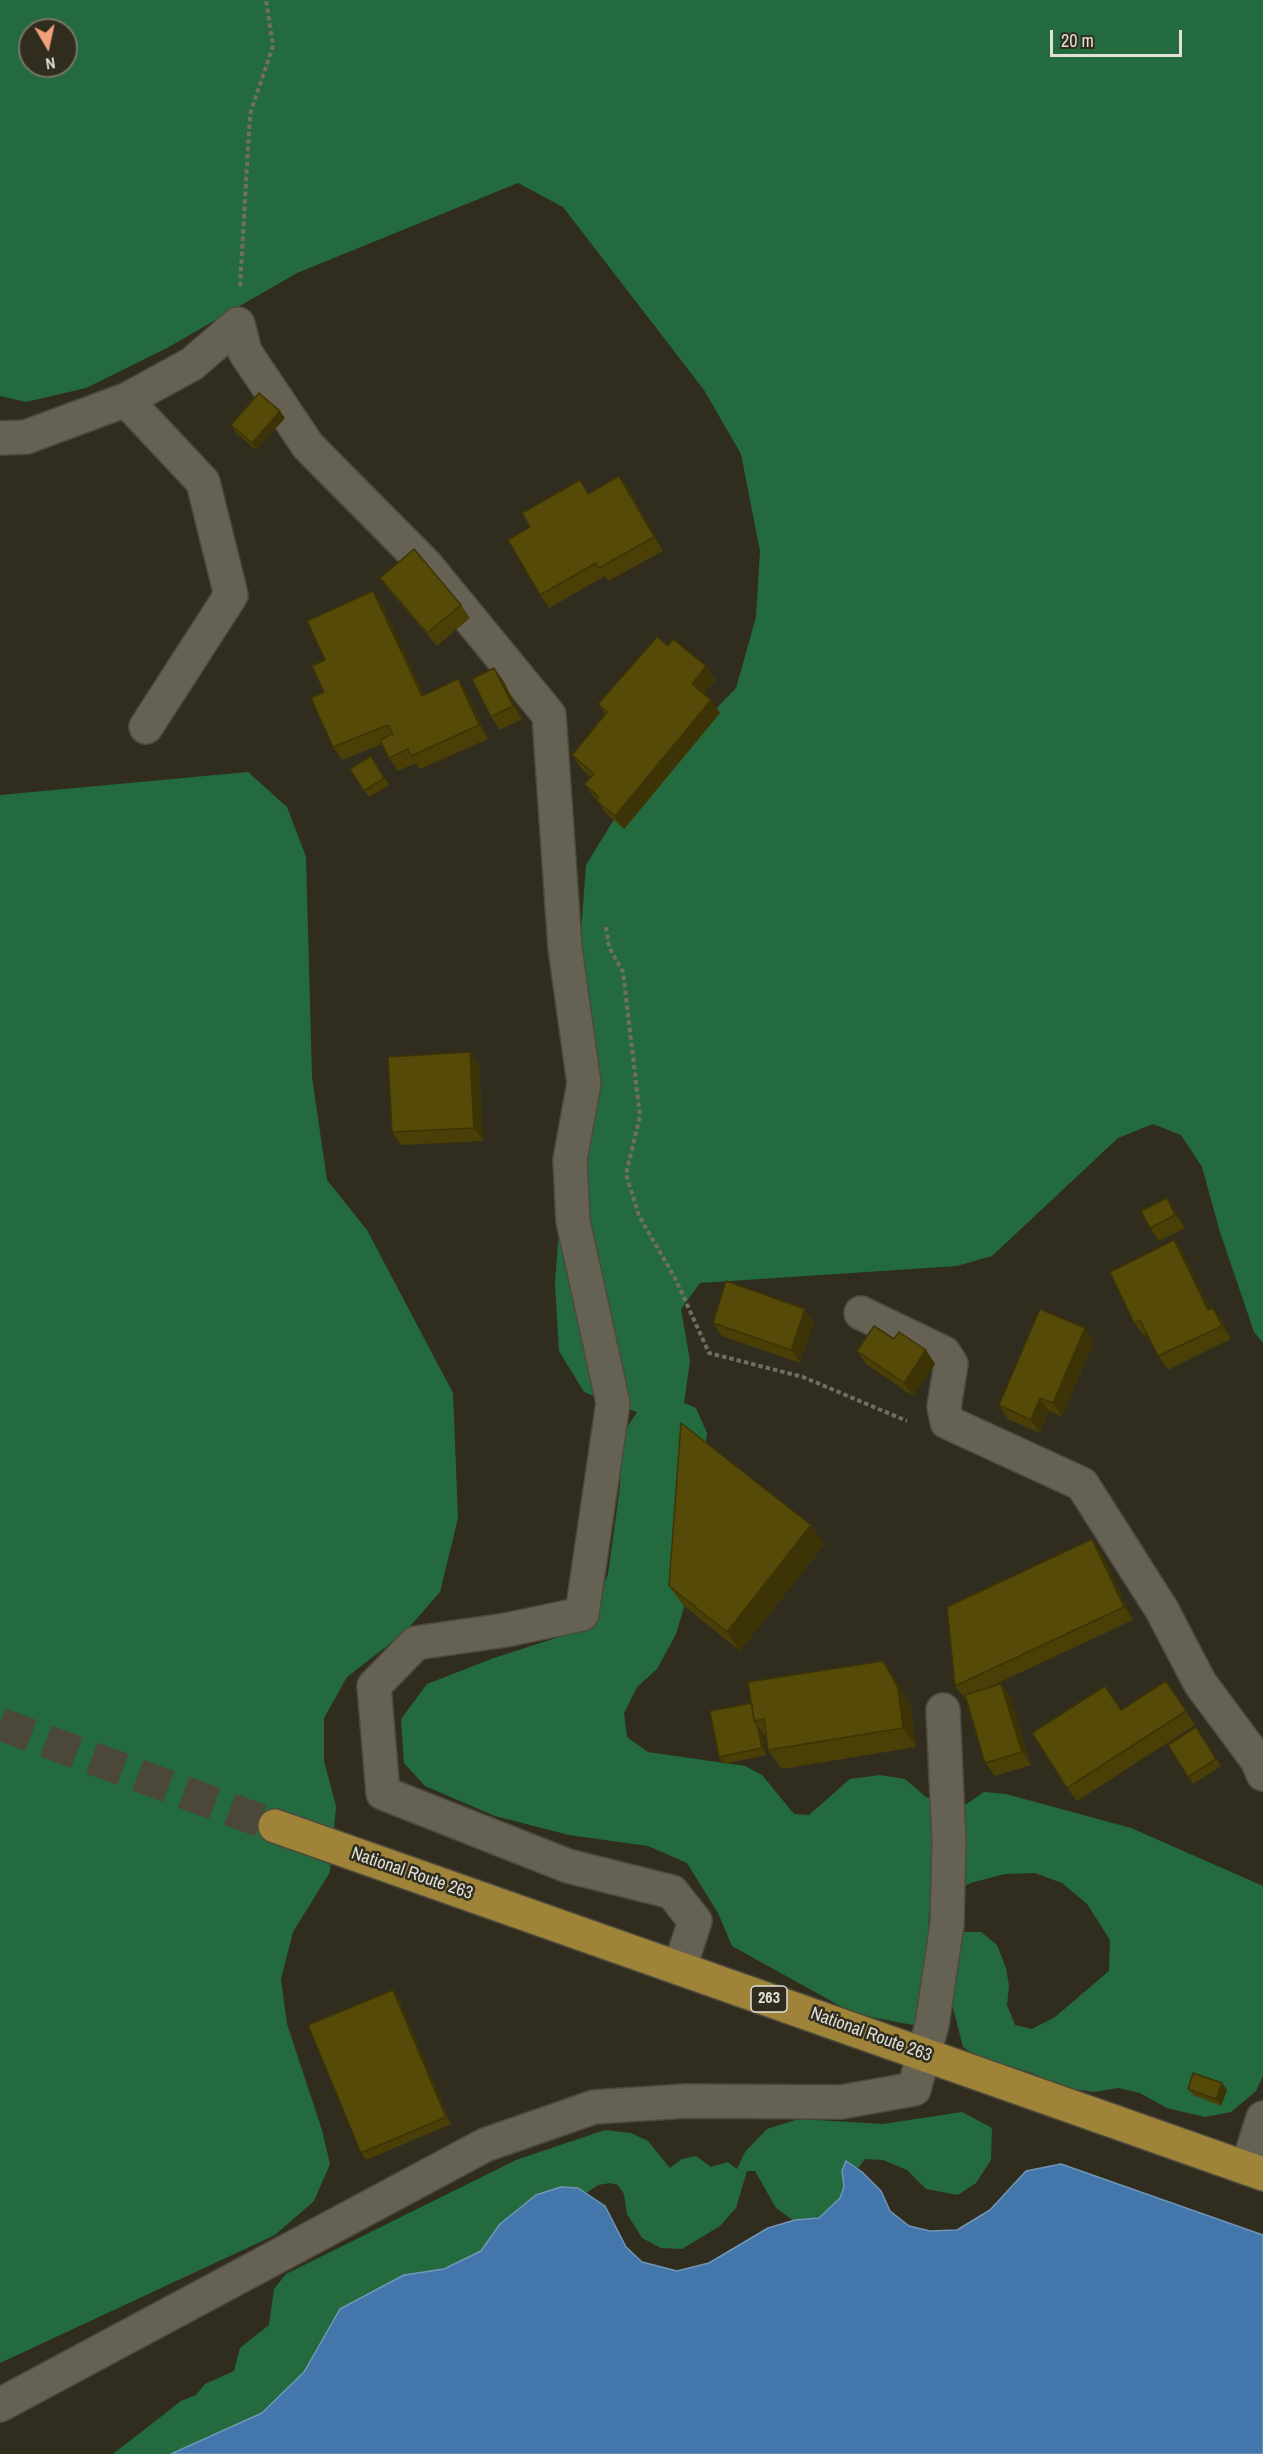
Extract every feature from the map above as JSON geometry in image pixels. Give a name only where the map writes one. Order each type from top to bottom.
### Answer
[{"type":"highway","name":"National Route 263","points":[[275,1826],[1255,2171]]},
{"type":"street","points":[[0,438],[26,437],[126,400],[192,364],[238,324],[245,352],[308,446],[426,564],[549,715],[565,948],[584,1083],[570,1160],[573,1221],[613,1403],[582,1614],[506,1630],[416,1643],[374,1686],[383,1792],[568,1866],[672,1892],[695,1921],[680,1967]]},
{"type":"street","points":[[126,400],[203,482],[231,595],[147,727]]},
{"type":"street","points":[[861,1313],[944,1353],[951,1364],[944,1407],[947,1422],[1082,1484],[1162,1610],[1200,1683],[1257,1760],[1263,1774]]},
{"type":"street","points":[[0,2405],[484,2145],[594,2108],[686,2101],[841,2102],[914,2089],[926,2055],[947,1924],[948,1841],[943,1710]]},
{"type":"street","points":[[1255,2171],[1263,2118]]},
{"type":"path","points":[[238,324],[250,114],[273,46],[266,0]]},
{"type":"path","points":[[606,925],[609,947],[623,972],[640,1116],[626,1174],[639,1216],[675,1278],[709,1353],[803,1377],[905,1421],[947,1422]]},
{"type":"green space","points":[[0,0],[1263,0],[1263,1343],[1254,1332],[1220,1232],[1202,1167],[1181,1135],[1153,1124],[1118,1138],[992,1256],[957,1266],[700,1283],[681,1309],[690,1361],[684,1403],[696,1408],[707,1433],[684,1607],[676,1634],[657,1669],[637,1687],[624,1713],[627,1737],[648,1752],[745,1766],[762,1775],[794,1814],[809,1815],[850,1779],[880,1775],[905,1779],[926,1797],[959,1809],[984,1792],[1006,1794],[1131,1828],[1263,1886],[1263,2076],[1256,2091],[1231,2112],[1205,2117],[1167,2108],[1140,2093],[1118,2088],[1094,2092],[1061,2087],[1032,2073],[974,2055],[963,2047],[950,1996],[951,1944],[964,1932],[981,1932],[997,1945],[1006,1968],[1009,1986],[1007,2005],[1015,2025],[1032,2029],[1055,2017],[1109,1971],[1110,1940],[1087,1904],[1062,1883],[1035,1873],[1005,1874],[948,1892],[929,1913],[927,1960],[932,2009],[913,2025],[871,2017],[842,2007],[732,1946],[718,1913],[687,1863],[648,1846],[569,1835],[495,1816],[425,1786],[404,1763],[401,1719],[427,1684],[494,1658],[565,1635],[584,1622],[596,1607],[608,1574],[620,1487],[621,1437],[637,1412],[584,1392],[559,1351],[555,1283],[586,865],[621,808],[736,688],[756,617],[760,551],[741,454],[704,390],[563,207],[518,183],[297,273],[167,348],[86,388],[26,402],[0,396]]},
{"type":"green space","points":[[248,772],[287,807],[306,857],[312,1077],[327,1180],[367,1230],[453,1393],[458,1518],[440,1592],[405,1632],[347,1677],[324,1718],[324,1761],[336,1806],[330,1872],[293,1932],[281,1979],[287,2024],[322,2130],[330,2164],[314,2201],[275,2235],[0,2363],[0,795]]},
{"type":"green space","points":[[962,2112],[992,2128],[991,2160],[976,2183],[958,2195],[926,2189],[907,2170],[883,2160],[865,2159],[852,2176],[842,2215],[801,2226],[776,2208],[755,2171],[747,2171],[736,2208],[720,2226],[682,2249],[661,2248],[642,2238],[627,2214],[624,2194],[618,2185],[610,2183],[598,2185],[331,2366],[221,2454],[113,2454],[181,2401],[196,2395],[205,2384],[234,2371],[240,2348],[269,2325],[274,2289],[286,2274],[516,2160],[605,2130],[631,2133],[648,2141],[670,2168],[682,2159],[696,2156],[711,2167],[728,2162],[737,2169],[745,2152],[767,2129],[799,2119],[883,2124]]},
{"type":"water","points":[[846,2161],[862,2172],[881,2191],[890,2211],[909,2226],[930,2231],[957,2230],[990,2210],[1026,2171],[1061,2164],[1263,2235],[1263,2454],[171,2454],[262,2413],[304,2372],[340,2309],[404,2275],[444,2269],[481,2251],[500,2224],[536,2195],[561,2187],[578,2188],[605,2206],[626,2247],[642,2262],[677,2271],[709,2263],[768,2228],[795,2220],[819,2218],[840,2198],[844,2187],[842,2171]]},
{"type":"building","points":[[259,393],[280,411],[252,443],[231,425]]},
{"type":"building","points":[[619,476],[654,537],[599,568],[596,563],[540,595],[508,540],[530,527],[522,513],[580,480],[588,494]]},
{"type":"building","points":[[414,549],[461,605],[427,633],[380,578]]},
{"type":"building","points":[[373,591],[422,696],[458,679],[479,725],[411,756],[408,749],[389,758],[380,740],[393,734],[388,725],[333,747],[311,698],[324,692],[312,666],[325,660],[307,621]]},
{"type":"building","points":[[657,637],[668,646],[673,639],[706,666],[692,684],[711,700],[615,816],[596,800],[599,797],[584,784],[594,774],[572,755],[607,712],[598,704]]},
{"type":"building","points":[[494,668],[513,706],[491,717],[472,679]]},
{"type":"building","points":[[371,756],[384,778],[364,791],[350,769]]},
{"type":"building","points":[[470,1052],[474,1128],[392,1132],[388,1057]]},
{"type":"building","points":[[1167,1198],[1175,1215],[1150,1228],[1141,1211]]},
{"type":"building","points":[[1174,1240],[1208,1310],[1213,1308],[1222,1326],[1158,1356],[1140,1320],[1134,1323],[1110,1272]]},
{"type":"building","points":[[726,1281],[805,1309],[791,1350],[713,1323]]},
{"type":"building","points":[[1040,1309],[1085,1328],[1053,1403],[1040,1398],[1031,1420],[999,1405]]},
{"type":"building","points":[[874,1326],[894,1339],[899,1332],[926,1350],[904,1383],[857,1351]]},
{"type":"building","points":[[681,1423],[811,1525],[727,1632],[669,1586]]},
{"type":"building","points":[[1092,1539],[1124,1607],[955,1686],[947,1607]]},
{"type":"building","points":[[883,1661],[898,1688],[903,1728],[768,1750],[764,1719],[754,1721],[748,1682]]},
{"type":"building","points":[[1166,1681],[1186,1711],[1067,1788],[1032,1733],[1105,1686],[1121,1710]]},
{"type":"building","points":[[1001,1684],[1022,1752],[985,1763],[965,1695]]},
{"type":"building","points":[[752,1703],[754,1721],[757,1724],[762,1748],[719,1757],[710,1711]]},
{"type":"building","points":[[1196,1727],[1216,1759],[1188,1777],[1168,1745]]},
{"type":"building","points":[[393,1990],[446,2117],[361,2153],[308,2025]]},
{"type":"building","points":[[1193,2073],[1222,2083],[1216,2099],[1188,2089]]},
{"type":"tunnel","points":[[0,1724],[275,1826]]}]
